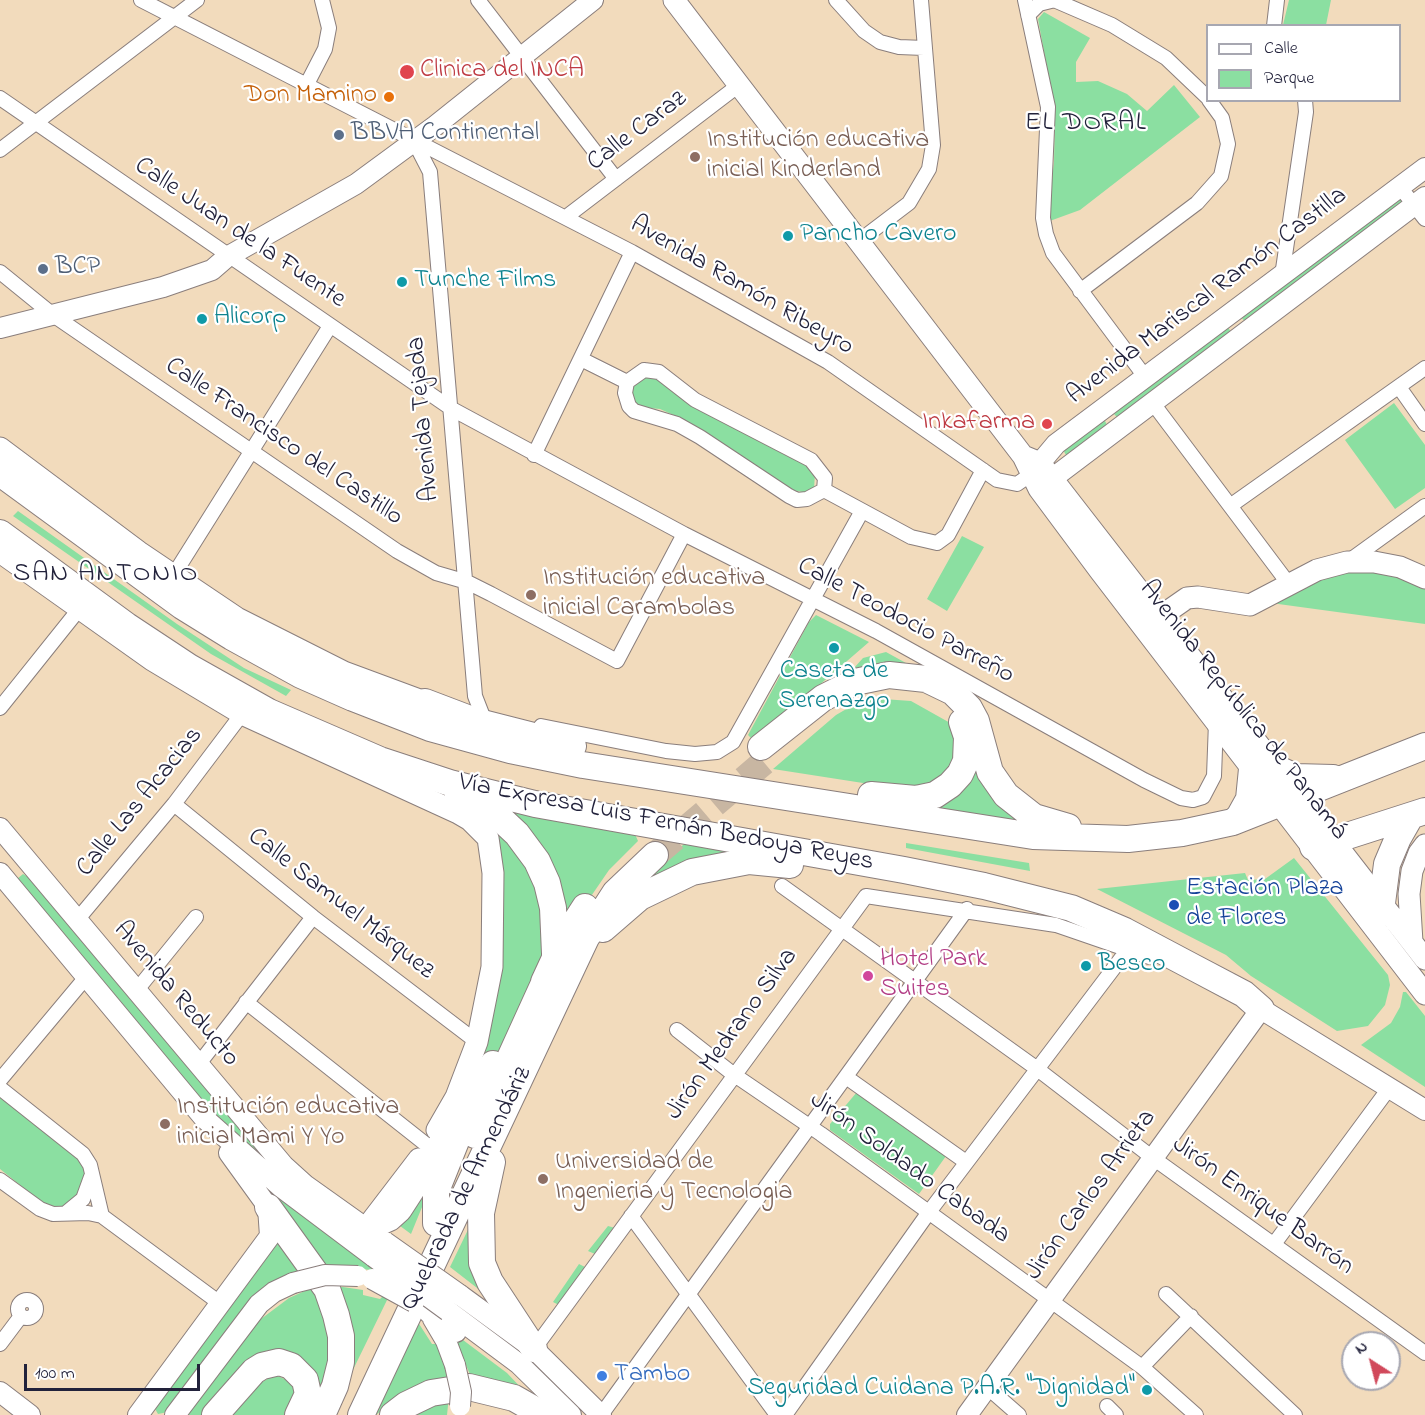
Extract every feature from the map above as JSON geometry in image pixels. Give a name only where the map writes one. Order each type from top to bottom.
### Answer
[{"type":"highway","name":"Vía Expresa Luis Fernán Bedoya Reyes","points":[[0,473],[189,611],[252,648],[332,689],[402,718],[477,742],[543,758],[772,797],[1033,836],[1128,839],[1182,833],[1233,822],[1425,746]]},
{"type":"highway","name":"Vía Expresa Luis Fernán Bedoya Reyes","points":[[0,533],[155,646],[223,688],[304,729],[419,774],[535,804],[904,870],[984,886],[1071,908],[1125,931],[1244,994],[1261,1009]]},
{"type":"highway","points":[[772,797],[812,790],[831,790],[895,799],[926,798],[943,791],[960,774],[966,760],[967,737],[960,718],[941,700],[910,689],[886,688],[840,703],[765,752],[813,705],[846,686],[875,677],[915,676],[946,688],[965,702],[976,721],[986,761],[995,780],[1012,802],[1034,817],[1060,826],[1182,833]]},
{"type":"highway","points":[[425,702],[479,712],[669,780]]},
{"type":"highway","points":[[1233,822],[1239,817],[1264,769],[1295,777],[1345,778]]},
{"type":"highway","points":[[419,774],[502,820],[531,851],[543,872],[552,901],[558,968]]},
{"type":"highway","points":[[1323,844],[1418,814]]},
{"type":"highway","points":[[1382,903],[1387,864],[1398,838],[1418,814]]},
{"type":"highway","points":[[375,1242],[558,968],[576,920],[601,886],[650,850]]},
{"type":"highway","points":[[558,968],[615,918],[656,888],[692,872],[749,861],[782,863],[1071,908]]},
{"type":"highway","name":"Quebrada de Armendáriz","points":[[344,1415],[441,1227],[508,1085],[558,968]]},
{"type":"highway","points":[[508,1085],[481,1213],[482,1263],[526,1357]]},
{"type":"highway","points":[[441,1227],[459,1226],[471,1209],[493,1157]]},
{"type":"highway","points":[[268,1207],[327,1289],[336,1315],[341,1336],[341,1362],[335,1386],[322,1415]]},
{"type":"highway","name":"Quebrada de Armendáriz","points":[[361,1415],[441,1227]]},
{"type":"highway","points":[[215,1415],[254,1371],[262,1366],[279,1362],[291,1366],[305,1380],[308,1394],[298,1415]]},
{"type":"highway","points":[[393,1415],[406,1405],[431,1393],[469,1387],[514,1398],[544,1415]]},
{"type":"main road","points":[[0,328],[228,256],[356,184],[593,0]]},
{"type":"main road","name":"Avenida República de Panamá","points":[[674,0],[1037,472],[1160,620],[1264,769],[1323,844],[1425,994]]},
{"type":"main road","name":"Avenida Mariscal Ramón Castilla","points":[[1037,472],[1056,444],[1425,168]]},
{"type":"main road","name":"Avenida Mariscal Ramón Castilla","points":[[1037,472],[1118,428],[1422,207]]},
{"type":"main road","points":[[0,317],[48,311]]},
{"type":"main road","points":[[1228,316],[1243,335]]},
{"type":"main road","points":[[1104,409],[1118,428]]},
{"type":"main road","points":[[0,448],[173,576],[237,618],[288,646],[361,680],[425,702]]},
{"type":"main road","name":"Avenida República de Panamá","points":[[1037,472],[1156,643],[1216,722],[1264,769]]},
{"type":"main road","points":[[0,552],[152,660],[242,714],[437,802],[464,816],[482,830],[488,838],[492,852],[495,913],[492,967],[477,1042],[456,1097],[375,1242]]},
{"type":"main road","points":[[1156,643],[1160,620],[1173,606],[1187,598],[1198,597],[1250,605],[1288,583],[1317,570],[1347,562],[1374,562],[1400,567],[1425,578]]},
{"type":"main road","name":"Avenida Reducto","points":[[0,828],[292,1174],[375,1242],[447,1324],[526,1357]]},
{"type":"main road","name":"Avenida República de Panamá","points":[[1323,844],[1382,903],[1419,951]]},
{"type":"main road","points":[[1419,951],[1409,894],[1412,871],[1425,844]]},
{"type":"main road","points":[[0,866],[19,851]]},
{"type":"main road","name":"Avenida Reducto","points":[[0,873],[204,1118],[281,1187],[460,1295],[526,1357]]},
{"type":"main road","points":[[1261,1009],[1425,1110]]},
{"type":"main road","name":"Jirón Carlos Arrieta","points":[[967,1415],[1261,1009]]},
{"type":"main road","points":[[146,1410],[270,1236],[268,1207],[204,1118]]},
{"type":"main road","points":[[175,1415],[259,1304],[274,1292],[293,1283],[325,1275],[365,1278],[447,1324],[460,1385],[459,1411]]},
{"type":"main road","points":[[526,1357],[571,1415]]},
{"type":"main road","points":[[526,1357],[601,1415]]},
{"type":"main road","points":[[0,1392],[30,1415]]},
{"type":"street","name":"Avenida Ramón Ribeyro","points":[[141,0],[632,252],[828,362],[997,480],[1011,485],[1023,482],[1037,472]]},
{"type":"street","points":[[161,0],[174,17]]},
{"type":"street","points":[[0,150],[196,0]]},
{"type":"street","points":[[307,84],[325,49],[329,28],[322,0]]},
{"type":"street","points":[[478,0],[616,179]]},
{"type":"street","points":[[836,0],[864,32],[880,42],[899,47],[924,48]]},
{"type":"street","points":[[859,241],[909,203],[929,170],[933,145],[921,0]]},
{"type":"street","points":[[1025,0],[1048,107],[1045,226],[1053,253],[1146,378]]},
{"type":"street","points":[[1028,15],[1038,4],[1054,0],[1112,26],[1166,58],[1206,97]]},
{"type":"street","points":[[1274,24],[1277,0]]},
{"type":"street","name":"Calle Caraz","points":[[567,217],[739,86]]},
{"type":"street","name":"Calle Juan de la Fuente","points":[[0,98],[452,409]]},
{"type":"street","points":[[1080,291],[1197,203],[1221,176],[1228,144],[1222,118],[1210,102]]},
{"type":"street","points":[[1282,276],[1306,112],[1305,102]]},
{"type":"street","name":"Avenida Tejada","points":[[414,141],[430,172],[479,712]]},
{"type":"street","points":[[1400,187],[1422,207]]},
{"type":"street","points":[[534,455],[632,252]]},
{"type":"street","name":"Calle Francisco del Castillo","points":[[0,272],[48,311],[398,551],[436,573],[467,582],[617,661],[684,534]]},
{"type":"street","points":[[173,576],[250,450],[330,326]]},
{"type":"street","points":[[581,359],[627,382]]},
{"type":"street","points":[[1230,506],[1425,368]]},
{"type":"street","points":[[644,370],[659,372],[695,400],[811,460],[825,478],[824,490],[807,499],[797,500],[789,496],[693,432],[677,424],[634,411],[629,406],[626,393],[627,382],[644,370]]},
{"type":"street","points":[[1399,387],[1425,424]]},
{"type":"street","points":[[1152,402],[1288,583]]},
{"type":"street","name":"Calle Teodocio Parreño","points":[[452,409],[684,534],[812,597],[1181,798],[1193,800],[1203,797],[1211,786],[1215,762],[1216,722]]},
{"type":"street","points":[[824,490],[911,537],[937,543],[948,535],[982,470]]},
{"type":"street","points":[[1347,562],[1425,506]]},
{"type":"street","points":[[479,712],[666,752],[695,754],[717,752],[733,742],[744,726],[812,597],[862,511]]},
{"type":"street","points":[[0,708],[80,608]]},
{"type":"street","name":"Calle Las Acacias","points":[[77,920],[174,804],[242,714]]},
{"type":"street","name":"Calle Samuel Márquez","points":[[174,804],[314,917],[477,1042]]},
{"type":"street","name":"Jirón Enrique Barrón","points":[[782,886],[1036,1068],[1153,1158],[1425,1353]]},
{"type":"street","name":"Jirón Medrano Silva","points":[[526,1357],[866,896],[967,909]]},
{"type":"street","points":[[601,1415],[967,909],[1056,925],[1129,948],[1261,1009]]},
{"type":"street","points":[[136,991],[196,917]]},
{"type":"street","points":[[198,1065],[314,917]]},
{"type":"street","points":[[785,1415],[928,1212],[1129,948]]},
{"type":"street","points":[[0,1080],[87,976]]},
{"type":"street","points":[[246,1002],[428,1146]]},
{"type":"street","name":"Jirón Soldado Cabada","points":[[677,1030],[733,1074],[810,1126],[1142,1367],[1196,1415]]},
{"type":"street","points":[[846,1077],[966,1162]]},
{"type":"street","points":[[1274,1244],[1390,1087]]},
{"type":"street","points":[[0,1088],[83,1155],[92,1173],[102,1216]]},
{"type":"street","points":[[66,1213],[83,1199],[90,1187],[92,1173]]},
{"type":"street","points":[[0,1180],[40,1209],[53,1214],[102,1216],[221,1304]]},
{"type":"street","points":[[631,1216],[688,1297],[777,1415]]},
{"type":"street","points":[[1166,1294],[1295,1415]]},
{"type":"street","points":[[0,1344],[21,1316]]},
{"type":"street","points":[[1142,1367],[1191,1316]]},
{"type":"street","points":[[987,1387],[1019,1415]]},
{"type":"green space","points":[[1289,0],[1331,0],[1326,24],[1283,24]]},
{"type":"green space","points":[[1044,12],[1090,38],[1076,62],[1076,82],[1098,81],[1127,94],[1147,111],[1174,85],[1200,117],[1080,210],[1047,222],[1054,162],[1055,112],[1038,19]]},
{"type":"green space","points":[[1396,195],[1406,203],[1247,324],[1241,317]]},
{"type":"green space","points":[[1226,325],[1232,333],[1119,419],[1114,414],[1116,408]]},
{"type":"green space","points":[[655,377],[683,400],[808,465],[815,474],[814,489],[808,493],[786,489],[678,417],[660,409],[637,407],[630,392],[634,384],[643,378]]},
{"type":"green space","points":[[1394,403],[1425,445],[1425,488],[1395,509],[1345,440]]},
{"type":"green space","points":[[1104,419],[1108,427],[1070,456],[1066,455],[1062,448]]},
{"type":"green space","points":[[18,511],[177,624],[244,668],[291,690],[286,696],[211,654],[13,516]]},
{"type":"green space","points":[[962,536],[984,547],[947,611],[927,599]]},
{"type":"green space","points":[[1364,570],[1389,573],[1425,588],[1425,624],[1271,603],[1300,587],[1331,575]]},
{"type":"green space","points":[[816,615],[869,642],[757,739],[753,740],[748,735],[809,622]]},
{"type":"green space","points":[[886,652],[924,673],[844,679],[863,658]]},
{"type":"green space","points":[[862,700],[911,701],[952,724],[958,743],[951,767],[930,788],[895,788],[773,769],[836,715]]},
{"type":"green space","points":[[974,757],[1025,824],[930,808]]},
{"type":"green space","points":[[494,805],[634,832],[638,841],[609,870],[561,940],[558,914]]},
{"type":"green space","points":[[485,820],[525,857],[551,931],[540,986],[473,1090],[485,1034]]},
{"type":"green space","points":[[686,843],[763,856],[620,896],[647,870]]},
{"type":"green space","points":[[906,843],[1029,863],[1030,871],[906,848]]},
{"type":"green space","points":[[1294,858],[1388,975],[1390,985],[1385,1005],[1368,1026],[1337,1031],[1251,976],[1226,955],[1097,889],[1245,873],[1248,880],[1265,879]]},
{"type":"green space","points":[[23,874],[28,877],[290,1182],[223,1126],[17,879]]},
{"type":"green space","points":[[1403,992],[1406,992],[1425,1016],[1425,1087],[1361,1045],[1391,1023],[1400,1007]]},
{"type":"green space","points":[[857,1092],[946,1156],[919,1194],[830,1130],[830,1124]]},
{"type":"green space","points":[[0,1096],[76,1156],[83,1166],[86,1177],[82,1194],[66,1207],[45,1205],[0,1169]]},
{"type":"green space","points":[[447,1146],[411,1234],[396,1223]]},
{"type":"green space","points":[[260,1178],[374,1270],[319,1267],[282,1217]]},
{"type":"green space","points":[[478,1209],[490,1298],[450,1267]]},
{"type":"green space","points":[[608,1226],[615,1228],[595,1254],[588,1251]]},
{"type":"green space","points":[[276,1236],[304,1274],[276,1281],[168,1412],[158,1414],[154,1407],[264,1262]]},
{"type":"green space","points":[[579,1264],[585,1267],[559,1305],[553,1302]]},
{"type":"green space","points":[[336,1286],[363,1290],[363,1295],[380,1299],[383,1296],[388,1298],[350,1376]]},
{"type":"green space","points":[[307,1290],[315,1290],[327,1317],[330,1374],[312,1415],[279,1353],[205,1415],[183,1415],[257,1322],[289,1298]]},
{"type":"green space","points":[[414,1316],[432,1344],[436,1344],[444,1362],[447,1377],[401,1394],[376,1415],[367,1415]]},
{"type":"green space","points":[[451,1331],[507,1373],[527,1394],[472,1379]]},
{"type":"green space","points":[[275,1375],[287,1380],[294,1388],[294,1407],[288,1415],[230,1415],[258,1384]]},
{"type":"green space","points":[[449,1396],[447,1415],[405,1415]]},
{"type":"tunnel","points":[[655,855],[770,757]]},
{"type":"place","name":"Clinica del INCA","points":[[407,72]]},
{"type":"place","name":"Don Mamino","points":[[389,97]]},
{"type":"place","name":"BBVA Continental","points":[[339,135]]},
{"type":"place","name":"Institución educativa inicial Kinderland","points":[[695,157]]},
{"type":"place","name":"Pancho Cavero","points":[[788,236]]},
{"type":"place","name":"BCP","points":[[43,269]]},
{"type":"place","name":"Tunche Films","points":[[402,282]]},
{"type":"place","name":"Alicorp","points":[[202,319]]},
{"type":"place","name":"Inkafarma","points":[[1047,424]]},
{"type":"place","name":"Institución educativa inicial Carambolas","points":[[531,595]]},
{"type":"place","name":"Caseta de Serenazgo","points":[[834,648]]},
{"type":"place","name":"Estación Plaza de Flores","points":[[1174,905]]},
{"type":"place","name":"Besco","points":[[1086,966]]},
{"type":"place","name":"Hotel Park Suites","points":[[868,976]]},
{"type":"place","name":"Institución educativa inicial Mami Y Yo","points":[[165,1124]]},
{"type":"place","name":"Universidad de Ingenieria y Tecnologia","points":[[543,1179]]},
{"type":"place","name":"Tambo","points":[[602,1376]]},
{"type":"place","name":"Seguridad Cuidana P.A.R. \"Dignidad\"","points":[[1147,1390]]},
{"type":"district","name":"EL DORAL","points":[[1086,125]]},
{"type":"district","name":"SAN ANTONIO","points":[[106,576]]}]
